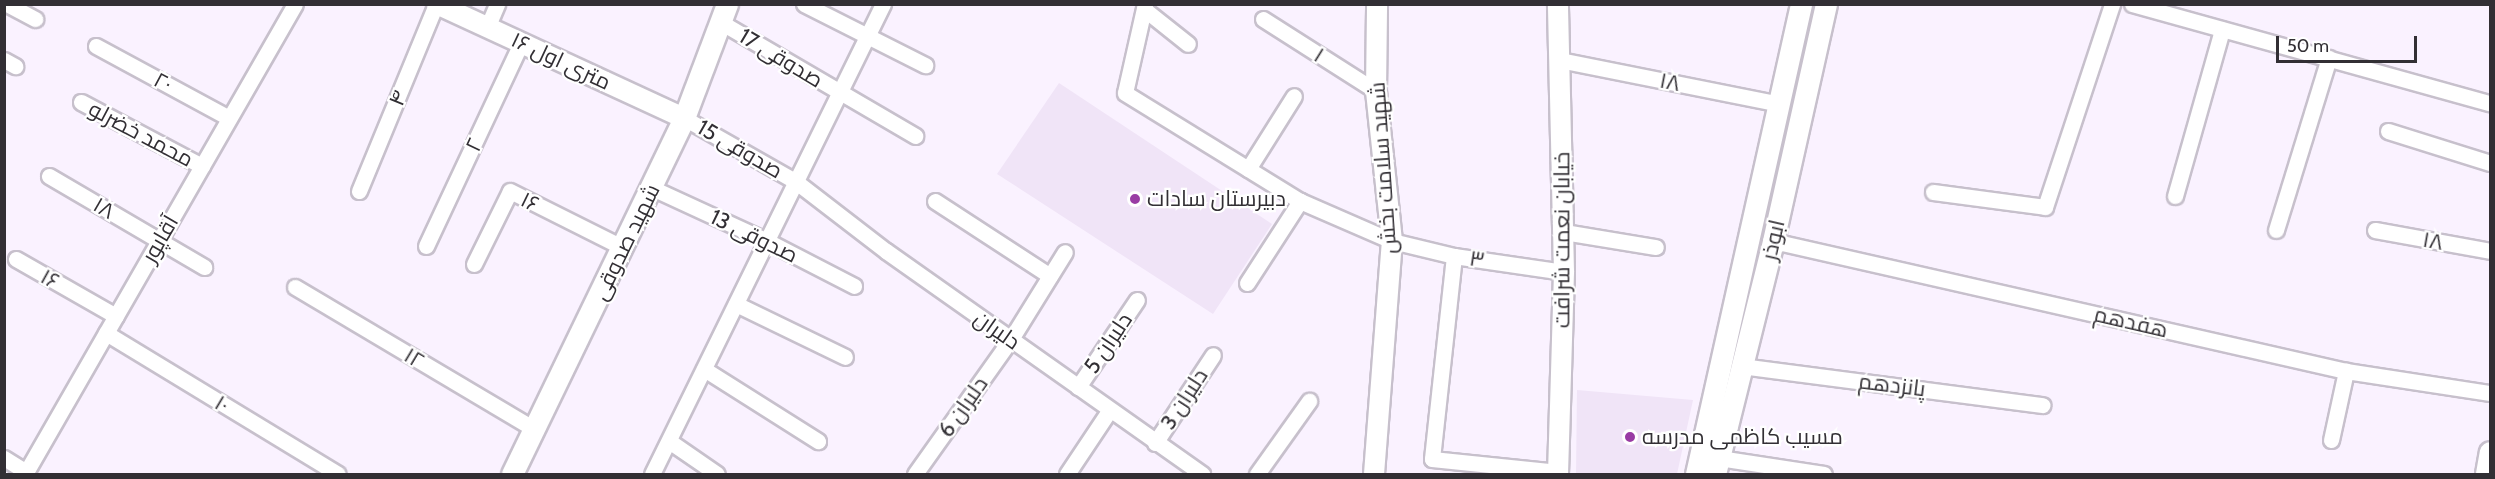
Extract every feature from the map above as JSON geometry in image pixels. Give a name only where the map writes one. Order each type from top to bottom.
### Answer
[{"type":"main road","name":"ابوذر","points":[[1696,474],[1801,4]]},
{"type":"main road","name":"ابوذر","points":[[1717,466],[1773,241],[1826,4]]},
{"type":"main road","name":"شهید صدوقی","points":[[514,474],[624,248],[684,118],[724,14]]},
{"type":"street","points":[[7,4],[35,19]]},
{"type":"street","name":"آقاپور","points":[[26,473],[295,4]]},
{"type":"street","name":"۱۶ متری اول","points":[[437,4],[684,118]]},
{"type":"street","name":"۴","points":[[359,191],[437,4]]},
{"type":"street","points":[[487,27],[497,4]]},
{"type":"street","points":[[804,4],[925,65]]},
{"type":"street","points":[[652,474],[883,4]]},
{"type":"street","name":"شهید سلامت بخش","points":[[1374,474],[1392,242],[1376,91],[1377,4]]},
{"type":"street","name":"خیابان نعمت شرافت","points":[[1558,4],[1564,232],[1558,473]]},
{"type":"street","points":[[1933,192],[2045,207],[2112,4]]},
{"type":"street","points":[[2132,4],[2490,103]]},
{"type":"street","points":[[1145,7],[1188,44]]},
{"type":"street","name":"۳","points":[[1145,7],[1125,93],[1300,201],[1392,242],[1454,256],[1564,272]]},
{"type":"street","name":"صدوقی 17","points":[[724,14],[840,93],[915,136]]},
{"type":"street","name":"۱","points":[[1263,19],[1376,91]]},
{"type":"street","points":[[2175,196],[2222,30]]},
{"type":"street","name":"۲","points":[[426,246],[521,43]]},
{"type":"street","name":"۲۰","points":[[96,46],[230,118]]},
{"type":"street","points":[[2276,230],[2329,58]]},
{"type":"street","name":"۱۸","points":[[1560,60],[1780,104]]},
{"type":"street","points":[[1248,169],[1294,96]]},
{"type":"street","name":"محمد خضرلو","points":[[81,102],[202,166]]},
{"type":"street","name":"صدوقی 15","points":[[684,118],[795,181]]},
{"type":"street","points":[[2388,132],[2490,163]]},
{"type":"street","name":"۱۸","points":[[50,176],[204,267]]},
{"type":"street","name":"دلیران","points":[[795,181],[886,251],[1194,472]]},
{"type":"street","name":"صدوقی 13","points":[[652,188],[767,241],[854,286]]},
{"type":"street","name":"۱۶","points":[[474,264],[510,191],[624,248]]},
{"type":"street","points":[[935,201],[1050,276]]},
{"type":"street","points":[[1247,283],[1300,201]]},
{"type":"street","name":"۱۸","points":[[2375,230],[2490,251]]},
{"type":"street","points":[[1564,232],[1656,247]]},
{"type":"street","name":"هفدهم","points":[[1773,241],[2346,370],[2490,393]]},
{"type":"street","name":"دلیران 6","points":[[915,474],[1011,339],[1065,252]]},
{"type":"street","points":[[1454,256],[1432,459],[1558,473]]},
{"type":"street","name":"۱۶","points":[[16,259],[116,316]]},
{"type":"street","name":"۱۲","points":[[295,287],[534,429]]},
{"type":"street","name":"دلیران 5","points":[[1078,387],[1137,300]]},
{"type":"street","points":[[736,304],[844,357]]},
{"type":"street","name":"۱۰","points":[[106,333],[338,474]]},
{"type":"street","name":"دلیران 3","points":[[1155,443],[1213,354]]},
{"type":"street","name":"پانزدهم","points":[[1741,366],[2042,405]]},
{"type":"street","points":[[704,369],[818,441]]},
{"type":"street","points":[[2331,440],[2346,370]]},
{"type":"street","points":[[1257,474],[1309,401]]},
{"type":"street","points":[[1067,474],[1108,411]]},
{"type":"street","points":[[669,441],[717,474]]},
{"type":"street","points":[[2486,474],[2490,452]]},
{"type":"street","points":[[4,458],[26,473]]},
{"type":"street","points":[[1717,466],[1824,474]]},
{"type":"shaded area","name":"دبیرستان سادات","points":[[1059,83],[1272,224],[1213,314],[997,174]]},
{"type":"shaded area","name":"مسیب کاظمی مدرسه","points":[[1577,390],[1693,400],[1677,474],[1576,474]]},
{"type":"place","name":"دبیرستان سادات","points":[[1135,199]]},
{"type":"place","name":"مسیب کاظمی مدرسه","points":[[1630,437]]}]
